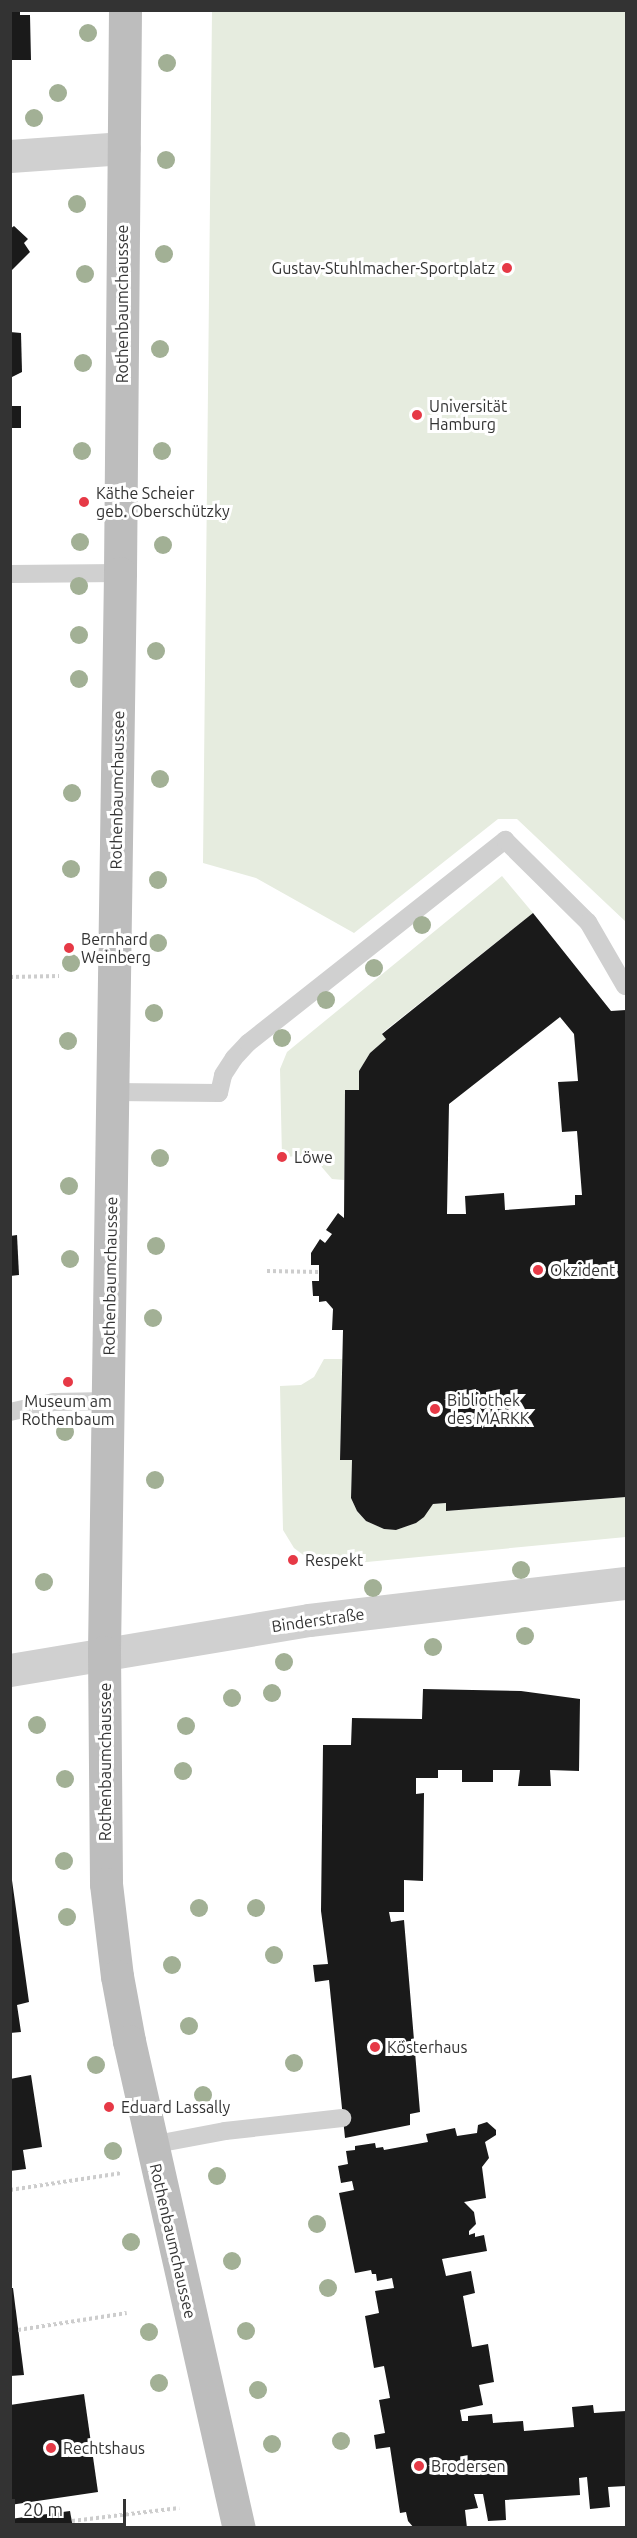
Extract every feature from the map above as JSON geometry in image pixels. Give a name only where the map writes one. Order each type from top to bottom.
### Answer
[{"type":"main road","name":"Rothenbaumchaussee","points":[[125,10],[120,573],[104,1652],[104,1822],[107,1894],[117,1976],[153,2155],[239,2528]]},
{"type":"street","points":[[10,156],[124,148]]},
{"type":"street","name":"Binderstraße","points":[[10,1670],[104,1652],[309,1620],[627,1582]]},
{"type":"lane","points":[[10,574],[120,573]]},
{"type":"lane","points":[[113,1092],[219,1093],[223,1076],[234,1058],[248,1043],[505,840],[588,922],[624,986]]},
{"type":"lane","points":[[10,1412],[54,1402],[108,1401]]},
{"type":"lane","points":[[153,2155],[225,2132],[342,2118]]},
{"type":"path","points":[[10,977],[59,976]]},
{"type":"path","points":[[267,1271],[319,1272]]},
{"type":"path","points":[[10,2190],[106,2176],[153,2155]]},
{"type":"path","points":[[18,2330],[127,2313]]},
{"type":"path","points":[[72,2521],[179,2508]]},
{"type":"shaded area","name":"Universität Hamburg","points":[[212,11],[626,11],[626,922],[517,819],[498,819],[354,933],[256,878],[203,863]]},
{"type":"shaded area","points":[[502,876],[533,913],[382,1033],[386,1039],[370,1053],[359,1071],[359,1090],[345,1090],[344,1180],[332,1179],[320,1165],[302,1156],[282,1157],[280,1069],[287,1052]]},
{"type":"shaded area","points":[[324,1359],[342,1359],[340,1460],[352,1460],[351,1498],[357,1511],[366,1521],[384,1529],[396,1530],[416,1523],[433,1504],[446,1503],[447,1511],[626,1497],[626,1537],[325,1566],[310,1560],[294,1548],[283,1530],[280,1386],[301,1385],[314,1377]]},
{"type":"building","points":[[10,10],[20,10],[20,15],[30,15],[31,60],[10,60]]},
{"type":"building","points":[[14,226],[28,239],[24,243],[30,252],[10,272],[10,229]]},
{"type":"building","points":[[10,332],[21,333],[22,372],[10,378]]},
{"type":"building","points":[[10,406],[21,406],[21,428],[10,428]]},
{"type":"building","points":[[533,913],[611,1011],[626,1010],[626,1497],[446,1511],[446,1503],[433,1504],[424,1517],[416,1523],[396,1530],[384,1529],[366,1521],[357,1511],[351,1498],[352,1460],[340,1460],[343,1330],[332,1330],[333,1309],[326,1301],[319,1302],[319,1296],[313,1296],[312,1281],[319,1281],[319,1265],[311,1265],[311,1253],[320,1239],[325,1243],[332,1234],[326,1230],[338,1213],[344,1218],[345,1090],[359,1090],[359,1071],[370,1053],[386,1039],[382,1034]],"holes":[[[560,1017],[574,1034],[578,1081],[558,1082],[562,1132],[577,1131],[582,1195],[575,1195],[575,1205],[505,1210],[504,1193],[465,1196],[466,1214],[447,1214],[449,1104]]]},
{"type":"building","points":[[17,1235],[19,1275],[10,1276],[10,1236]]},
{"type":"building","points":[[423,1689],[521,1691],[580,1699],[579,1771],[550,1770],[551,1786],[518,1786],[520,1770],[493,1770],[493,1782],[462,1782],[462,1770],[438,1770],[438,1778],[416,1778],[416,1794],[424,1793],[423,1881],[404,1880],[404,1912],[389,1912],[391,1922],[404,1920],[420,2112],[410,2114],[410,2125],[345,2138],[329,1980],[315,1982],[313,1965],[328,1964],[321,1911],[323,1745],[351,1745],[352,1718],[422,1719]]},
{"type":"building","points":[[10,1866],[29,2002],[17,2005],[21,2032],[10,2033]]},
{"type":"building","points":[[31,2075],[42,2147],[23,2150],[26,2169],[10,2171],[10,2079]]},
{"type":"building","points":[[487,2122],[496,2130],[496,2135],[485,2142],[489,2158],[482,2167],[486,2198],[464,2202],[474,2212],[476,2224],[469,2231],[469,2235],[475,2233],[475,2237],[484,2235],[487,2251],[442,2259],[446,2276],[471,2271],[475,2293],[463,2296],[472,2347],[488,2344],[494,2382],[479,2385],[483,2405],[460,2410],[462,2421],[468,2421],[468,2416],[492,2414],[493,2423],[523,2421],[524,2431],[574,2427],[572,2407],[593,2405],[594,2413],[626,2411],[626,2486],[608,2487],[610,2507],[590,2509],[587,2477],[579,2478],[580,2495],[505,2500],[506,2520],[488,2521],[483,2494],[474,2494],[478,2508],[465,2510],[467,2528],[414,2528],[408,2521],[406,2512],[400,2513],[390,2447],[376,2449],[374,2435],[385,2433],[379,2400],[390,2398],[384,2366],[374,2368],[365,2316],[379,2313],[375,2291],[394,2288],[392,2278],[377,2281],[376,2274],[372,2274],[371,2270],[355,2273],[339,2193],[354,2190],[352,2181],[341,2183],[338,2166],[348,2164],[346,2151],[355,2150],[355,2146],[375,2143],[376,2148],[383,2147],[384,2150],[428,2142],[426,2134],[455,2128],[457,2136],[477,2133],[478,2125]]},
{"type":"building","points":[[10,2288],[13,2288],[24,2375],[10,2376]]},
{"type":"building","name":"Rechtshaus","points":[[84,2394],[98,2492],[10,2505],[10,2405]]},
{"type":"building","points":[[70,2511],[73,2528],[10,2528],[10,2519]]},
{"type":"place","name":"Gustav-Stuhlmacher-Sportplatz","points":[[507,268]]},
{"type":"place","name":"Universität Hamburg","points":[[417,415]]},
{"type":"place","name":"Käthe Scheier geb. Oberschützky","points":[[84,502]]},
{"type":"place","name":"Bernhard Weinberg","points":[[69,948]]},
{"type":"place","name":"Löwe","points":[[282,1157]]},
{"type":"place","name":"Okzident","points":[[538,1270]]},
{"type":"place","name":"Museum am Rothenbaum","points":[[68,1382]]},
{"type":"place","name":"Bibliothek des MARKK","points":[[435,1409]]},
{"type":"place","name":"Respekt","points":[[293,1560]]},
{"type":"place","name":"Kösterhaus","points":[[375,2047]]},
{"type":"place","name":"Eduard Lassally","points":[[109,2107]]},
{"type":"place","name":"Rechtshaus","points":[[51,2448]]},
{"type":"place","name":"Brodersen","points":[[419,2466]]}]
